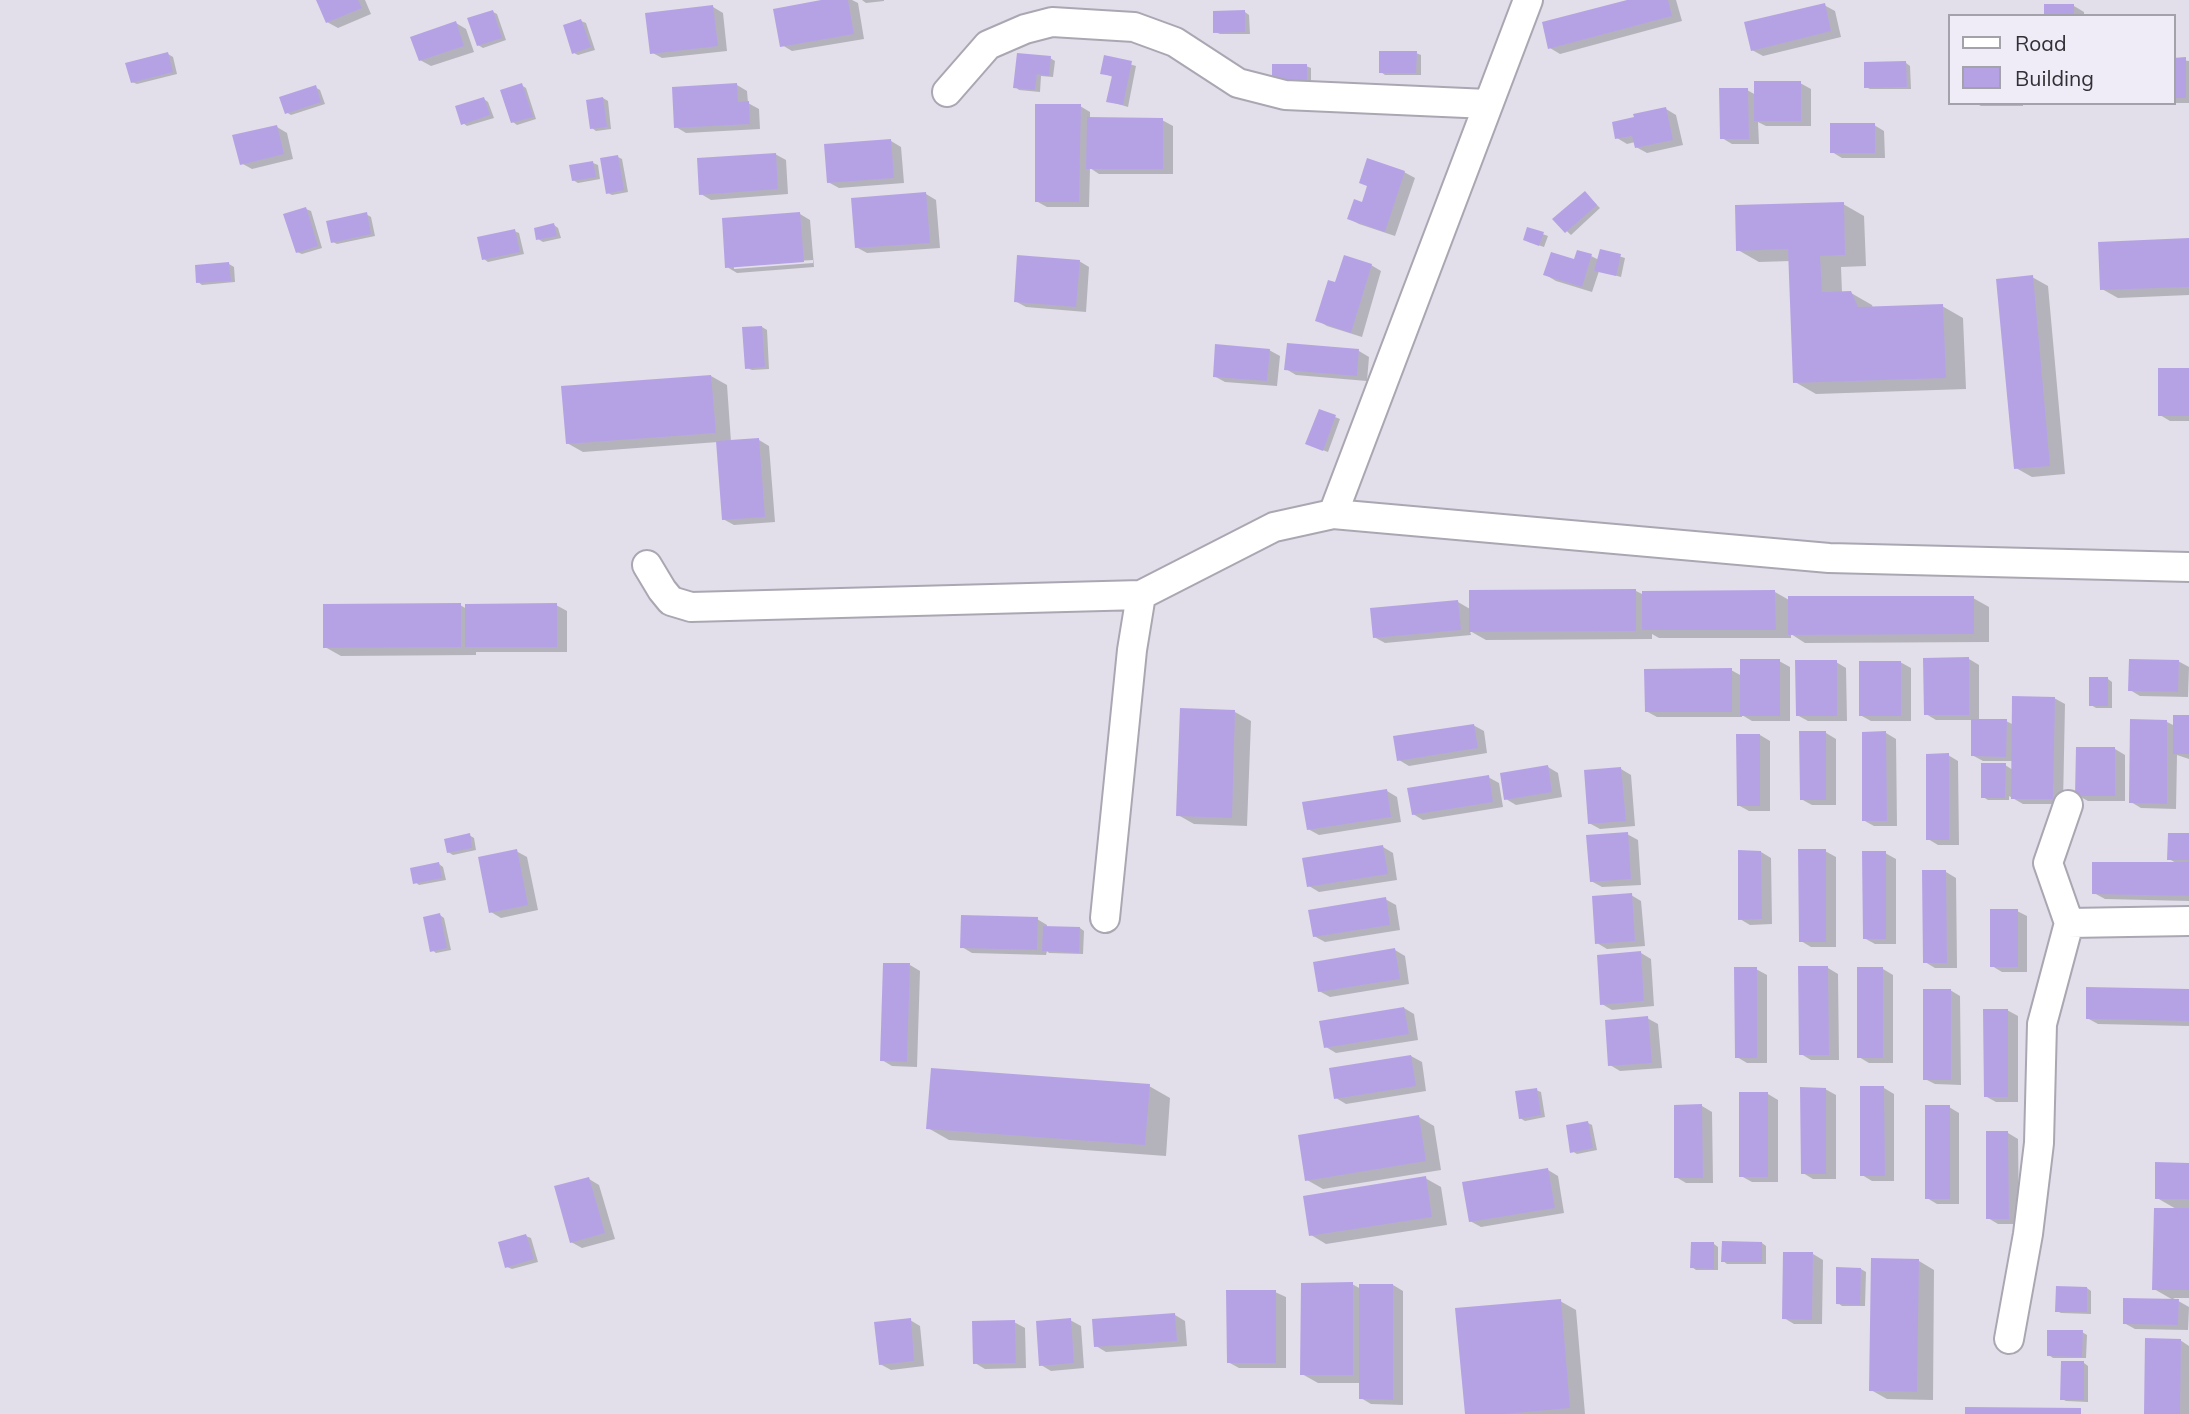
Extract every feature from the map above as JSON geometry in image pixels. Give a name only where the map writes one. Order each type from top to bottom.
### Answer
[{"type":"street","points":[[1333,513],[1528,0]]},
{"type":"street","points":[[947,92],[988,45],[1025,29],[1052,22],[1135,27],[1175,42],[1238,83],[1285,95],[1488,104]]},
{"type":"street","points":[[647,565],[671,601],[691,607],[1141,595],[1273,527],[1333,513],[1829,558],[2189,567]]},
{"type":"street","points":[[1105,918],[1132,650],[1141,595]]},
{"type":"street","points":[[2009,1339],[2028,1234],[2039,1143],[2042,1024],[2069,923],[2048,863],[2068,804]]},
{"type":"street","points":[[2069,923],[2189,921]]},
{"type":"building","points":[[316,0],[358,0],[362,8],[326,23]]},
{"type":"building","points":[[821,0],[848,0],[854,34],[780,47],[773,9]]},
{"type":"building","points":[[1627,0],[1668,0],[1672,16],[1548,49],[1542,22]]},
{"type":"building","points":[[1825,3],[1831,31],[1751,51],[1744,22]]},
{"type":"building","points":[[2044,4],[2074,4],[2074,14],[2044,14]]},
{"type":"building","points":[[713,5],[718,46],[650,54],[645,13]]},
{"type":"building","points":[[493,10],[502,38],[477,46],[467,18]]},
{"type":"building","points":[[1245,10],[1245,32],[1213,33],[1213,11]]},
{"type":"building","points":[[581,19],[591,47],[572,54],[563,25]]},
{"type":"building","points":[[456,21],[464,46],[419,61],[410,37]]},
{"type":"building","points":[[1379,51],[1417,51],[1416,73],[1379,73]]},
{"type":"building","points":[[168,52],[173,72],[131,83],[125,63]]},
{"type":"building","points":[[1017,53],[1051,56],[1049,76],[1037,74],[1035,90],[1013,88]]},
{"type":"building","points":[[1104,55],[1132,61],[1123,105],[1106,102],[1112,76],[1100,74]]},
{"type":"building","points":[[2186,57],[2186,98],[2175,98],[2175,58]]},
{"type":"building","points":[[1906,61],[1907,87],[1864,88],[1864,62]]},
{"type":"building","points":[[1272,64],[1307,64],[1307,83],[1272,83]]},
{"type":"building","points":[[1754,81],[1801,81],[1801,121],[1754,121]]},
{"type":"building","points":[[522,83],[533,117],[511,123],[500,90]]},
{"type":"building","points":[[737,83],[738,102],[749,101],[750,124],[674,128],[672,87]]},
{"type":"building","points":[[316,85],[321,102],[285,114],[279,97]]},
{"type":"building","points":[[1719,88],[1748,88],[1749,139],[1720,139]]},
{"type":"building","points":[[484,97],[490,115],[461,125],[455,106]]},
{"type":"building","points":[[603,97],[607,127],[590,129],[586,100]]},
{"type":"building","points":[[1035,104],[1081,104],[1079,202],[1035,202]]},
{"type":"building","points":[[1666,107],[1673,140],[1635,148],[1632,136],[1615,139],[1612,122]]},
{"type":"building","points":[[1087,117],[1163,118],[1163,169],[1086,169]]},
{"type":"building","points":[[1830,123],[1875,123],[1875,153],[1830,153]]},
{"type":"building","points":[[277,125],[284,154],[240,165],[232,135]]},
{"type":"building","points":[[891,139],[894,178],[827,183],[824,144]]},
{"type":"building","points":[[776,153],[778,189],[699,195],[697,158]]},
{"type":"building","points":[[618,155],[624,190],[606,194],[600,158]]},
{"type":"building","points":[[1367,158],[1405,171],[1385,232],[1347,219],[1354,199],[1362,202],[1367,186],[1359,183]]},
{"type":"building","points":[[593,161],[596,177],[572,181],[569,165]]},
{"type":"building","points":[[1585,191],[1597,205],[1565,233],[1552,219]]},
{"type":"building","points":[[926,192],[930,243],[855,248],[851,198]]},
{"type":"building","points":[[1844,202],[1845,255],[1820,256],[1822,292],[1851,291],[1858,307],[1943,304],[1946,378],[1793,383],[1788,249],[1736,251],[1735,205]]},
{"type":"building","points":[[306,207],[318,246],[296,253],[283,214]]},
{"type":"building","points":[[367,212],[371,234],[331,243],[326,221]]},
{"type":"building","points":[[800,212],[804,262],[725,268],[722,218]]},
{"type":"building","points":[[554,223],[557,236],[536,240],[534,228]]},
{"type":"building","points":[[1527,227],[1544,232],[1539,246],[1523,240]]},
{"type":"building","points":[[515,229],[520,252],[482,260],[477,237]]},
{"type":"building","points":[[2189,238],[2189,287],[2100,290],[2098,242]]},
{"type":"building","points":[[1600,249],[1621,254],[1616,276],[1594,271]]},
{"type":"building","points":[[1577,250],[1592,254],[1582,287],[1543,275],[1551,252],[1574,259]]},
{"type":"building","points":[[1017,255],[1080,260],[1076,307],[1014,302]]},
{"type":"building","points":[[1344,255],[1372,264],[1351,333],[1315,321],[1328,280],[1335,282]]},
{"type":"building","points":[[229,262],[231,281],[196,283],[195,265]]},
{"type":"building","points":[[2033,275],[2050,466],[2014,469],[1996,279]]},
{"type":"building","points":[[762,326],[765,367],[745,369],[742,327]]},
{"type":"building","points":[[1287,343],[1359,349],[1357,376],[1284,370]]},
{"type":"building","points":[[1215,344],[1270,349],[1267,381],[1213,377]]},
{"type":"building","points":[[2158,368],[2189,368],[2189,416],[2158,416]]},
{"type":"building","points":[[711,375],[716,433],[566,444],[561,386]]},
{"type":"building","points":[[1319,409],[1336,415],[1323,451],[1305,444]]},
{"type":"building","points":[[759,438],[765,517],[722,520],[716,441]]},
{"type":"building","points":[[1636,589],[1636,631],[1469,632],[1469,590]]},
{"type":"building","points":[[1775,590],[1776,630],[1642,630],[1642,591]]},
{"type":"building","points":[[1788,596],[1974,596],[1974,634],[1788,635]]},
{"type":"building","points":[[1458,600],[1461,630],[1373,638],[1370,608]]},
{"type":"building","points":[[461,603],[461,647],[323,648],[323,604]]},
{"type":"building","points":[[557,603],[557,647],[465,647],[465,604]]},
{"type":"building","points":[[1969,657],[1969,715],[1924,715],[1923,658]]},
{"type":"building","points":[[1740,659],[1780,659],[1780,716],[1740,716]]},
{"type":"building","points":[[2129,659],[2179,660],[2178,692],[2128,691]]},
{"type":"building","points":[[1795,660],[1837,660],[1837,716],[1796,716]]},
{"type":"building","points":[[1859,661],[1901,661],[1901,716],[1859,716]]},
{"type":"building","points":[[1732,668],[1732,712],[1645,712],[1644,669]]},
{"type":"building","points":[[2089,677],[2108,677],[2108,706],[2089,706]]},
{"type":"building","points":[[2012,696],[2055,697],[2053,799],[2011,799]]},
{"type":"building","points":[[1180,708],[1235,710],[1232,818],[1176,816]]},
{"type":"building","points":[[2173,715],[2189,715],[2189,754],[2173,754]]},
{"type":"building","points":[[1971,719],[2007,719],[2006,757],[1971,756]]},
{"type":"building","points":[[2130,719],[2167,720],[2167,804],[2129,803]]},
{"type":"building","points":[[1474,724],[1478,748],[1397,761],[1393,736]]},
{"type":"building","points":[[1799,731],[1826,731],[1826,800],[1800,800]]},
{"type":"building","points":[[1886,731],[1887,821],[1862,821],[1862,732]]},
{"type":"building","points":[[1736,734],[1760,734],[1760,806],[1737,806]]},
{"type":"building","points":[[2076,747],[2115,747],[2115,796],[2075,796]]},
{"type":"building","points":[[1949,753],[1949,840],[1926,840],[1926,754]]},
{"type":"building","points":[[1981,763],[2006,763],[2005,798],[1981,798]]},
{"type":"building","points":[[1548,765],[1552,792],[1504,800],[1500,773]]},
{"type":"building","points":[[1621,767],[1626,821],[1588,824],[1584,770]]},
{"type":"building","points":[[1489,775],[1493,802],[1412,815],[1407,788]]},
{"type":"building","points":[[1387,789],[1391,817],[1307,830],[1302,802]]},
{"type":"building","points":[[1628,832],[1631,879],[1590,882],[1586,835]]},
{"type":"building","points":[[470,833],[472,848],[447,853],[444,839]]},
{"type":"building","points":[[2168,833],[2189,833],[2189,860],[2167,860]]},
{"type":"building","points":[[1383,845],[1388,874],[1307,887],[1302,858]]},
{"type":"building","points":[[517,849],[528,905],[489,913],[478,857]]},
{"type":"building","points":[[1798,849],[1826,849],[1826,942],[1799,942]]},
{"type":"building","points":[[1738,850],[1761,851],[1762,919],[1738,920]]},
{"type":"building","points":[[1862,851],[1886,851],[1886,939],[1863,939]]},
{"type":"building","points":[[439,862],[442,878],[413,884],[410,868]]},
{"type":"building","points":[[2092,862],[2189,862],[2189,896],[2092,894]]},
{"type":"building","points":[[1922,870],[1946,870],[1947,963],[1923,963]]},
{"type":"building","points":[[1632,893],[1635,941],[1595,944],[1592,896]]},
{"type":"building","points":[[1386,897],[1390,925],[1313,937],[1308,910]]},
{"type":"building","points":[[1990,909],[2018,909],[2018,967],[1990,967]]},
{"type":"building","points":[[440,913],[447,948],[430,952],[423,917]]},
{"type":"building","points":[[961,915],[1038,917],[1037,950],[960,948]]},
{"type":"building","points":[[1043,926],[1080,927],[1079,953],[1042,951]]},
{"type":"building","points":[[1395,948],[1400,979],[1318,992],[1313,962]]},
{"type":"building","points":[[1641,951],[1644,1001],[1600,1005],[1597,955]]},
{"type":"building","points":[[883,963],[910,963],[907,1062],[880,1061]]},
{"type":"building","points":[[1798,966],[1828,966],[1829,1055],[1799,1055]]},
{"type":"building","points":[[1734,967],[1757,967],[1757,1058],[1735,1058]]},
{"type":"building","points":[[1857,967],[1883,967],[1883,1058],[1857,1058]]},
{"type":"building","points":[[2086,987],[2189,989],[2189,1021],[2086,1019]]},
{"type":"building","points":[[1923,989],[1951,989],[1951,1080],[1923,1080]]},
{"type":"building","points":[[1404,1007],[1409,1034],[1324,1048],[1319,1021]]},
{"type":"building","points":[[1983,1009],[2008,1009],[2008,1097],[1984,1097]]},
{"type":"building","points":[[1648,1016],[1652,1063],[1608,1066],[1605,1020]]},
{"type":"building","points":[[1411,1055],[1416,1086],[1334,1099],[1329,1068]]},
{"type":"building","points":[[931,1068],[1150,1084],[1145,1145],[926,1129]]},
{"type":"building","points":[[1860,1086],[1884,1086],[1885,1176],[1860,1176]]},
{"type":"building","points":[[1800,1087],[1826,1088],[1826,1174],[1801,1174]]},
{"type":"building","points":[[1537,1088],[1541,1115],[1519,1119],[1515,1091]]},
{"type":"building","points":[[1739,1092],[1768,1092],[1768,1177],[1739,1177]]},
{"type":"building","points":[[1702,1104],[1703,1178],[1674,1178],[1674,1105]]},
{"type":"building","points":[[1925,1105],[1950,1105],[1950,1199],[1925,1199]]},
{"type":"building","points":[[1419,1115],[1426,1161],[1305,1181],[1298,1135]]},
{"type":"building","points":[[1588,1121],[1593,1148],[1570,1153],[1566,1125]]},
{"type":"building","points":[[1986,1131],[2008,1131],[2009,1219],[1986,1219]]},
{"type":"building","points":[[2155,1162],[2189,1163],[2189,1199],[2155,1199]]},
{"type":"building","points":[[1548,1168],[1555,1208],[1469,1222],[1462,1182]]},
{"type":"building","points":[[1426,1176],[1432,1217],[1309,1236],[1303,1196]]},
{"type":"building","points":[[589,1177],[605,1233],[570,1243],[554,1186]]},
{"type":"building","points":[[2154,1208],[2189,1208],[2189,1290],[2152,1290]]},
{"type":"building","points":[[526,1234],[534,1259],[505,1268],[498,1242]]},
{"type":"building","points":[[1722,1241],[1762,1242],[1762,1262],[1721,1262]]},
{"type":"building","points":[[1691,1242],[1714,1242],[1714,1269],[1690,1268]]},
{"type":"building","points":[[1783,1252],[1813,1252],[1812,1320],[1782,1319]]},
{"type":"building","points":[[1871,1258],[1919,1259],[1917,1392],[1869,1391]]},
{"type":"building","points":[[1836,1267],[1861,1268],[1860,1305],[1836,1304]]},
{"type":"building","points":[[1353,1282],[1353,1375],[1300,1375],[1301,1283]]},
{"type":"building","points":[[1359,1284],[1393,1284],[1393,1400],[1359,1399]]},
{"type":"building","points":[[2056,1286],[2087,1287],[2087,1312],[2055,1312]]},
{"type":"building","points":[[1226,1290],[1276,1290],[1276,1363],[1227,1363]]},
{"type":"building","points":[[2123,1298],[2179,1299],[2178,1325],[2123,1324]]},
{"type":"building","points":[[1561,1299],[1570,1408],[1505,1414],[1465,1414],[1455,1308]]},
{"type":"building","points":[[1175,1313],[1177,1341],[1094,1347],[1092,1319]]},
{"type":"building","points":[[911,1318],[914,1361],[879,1365],[874,1322]]},
{"type":"building","points":[[1071,1318],[1074,1363],[1039,1366],[1036,1321]]},
{"type":"building","points":[[1015,1320],[1016,1363],[973,1364],[972,1321]]},
{"type":"building","points":[[2047,1330],[2083,1330],[2082,1357],[2047,1356]]},
{"type":"building","points":[[2145,1338],[2181,1339],[2180,1414],[2144,1414]]},
{"type":"building","points":[[2061,1361],[2084,1361],[2084,1400],[2060,1400]]},
{"type":"building","points":[[1965,1407],[2081,1408],[2081,1414],[1965,1414]]}]
